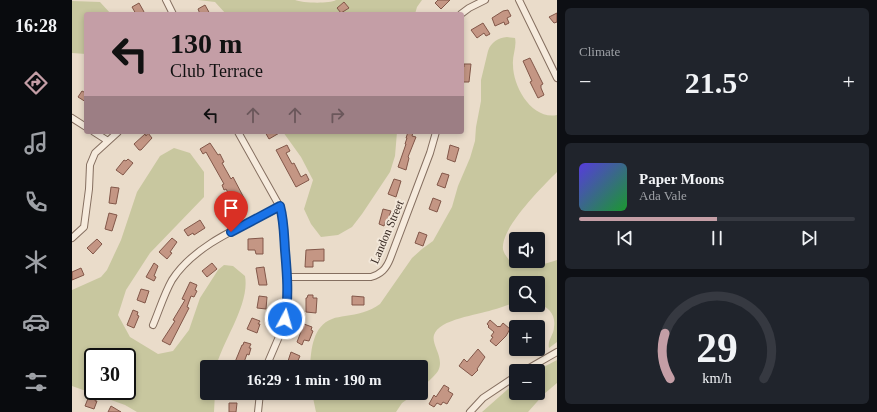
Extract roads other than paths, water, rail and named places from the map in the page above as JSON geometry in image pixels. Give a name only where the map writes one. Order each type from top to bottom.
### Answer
[{"type":"street","points":[[166,0],[173,12]]},
{"type":"street","points":[[464,12],[485,0]]},
{"type":"street","points":[[519,0],[557,78]]},
{"type":"street","points":[[72,118],[84,126]]},
{"type":"street","points":[[97,134],[108,141]]},
{"type":"street","points":[[72,238],[84,227],[89,189],[90,165],[95,153],[116,134]]},
{"type":"street","points":[[239,134],[280,206],[283,222],[287,277],[287,306],[285,319],[269,360]]},
{"type":"street","name":"Landon Street","points":[[287,277],[371,277],[381,273],[386,268],[390,259],[430,153],[435,134]]},
{"type":"street","points":[[153,325],[172,281],[188,261],[199,251],[280,206]]},
{"type":"street","points":[[536,364],[557,352]]},
{"type":"street","points":[[470,412],[483,398],[509,381]]},
{"type":"street","points":[[258,412],[259,400]]}]
